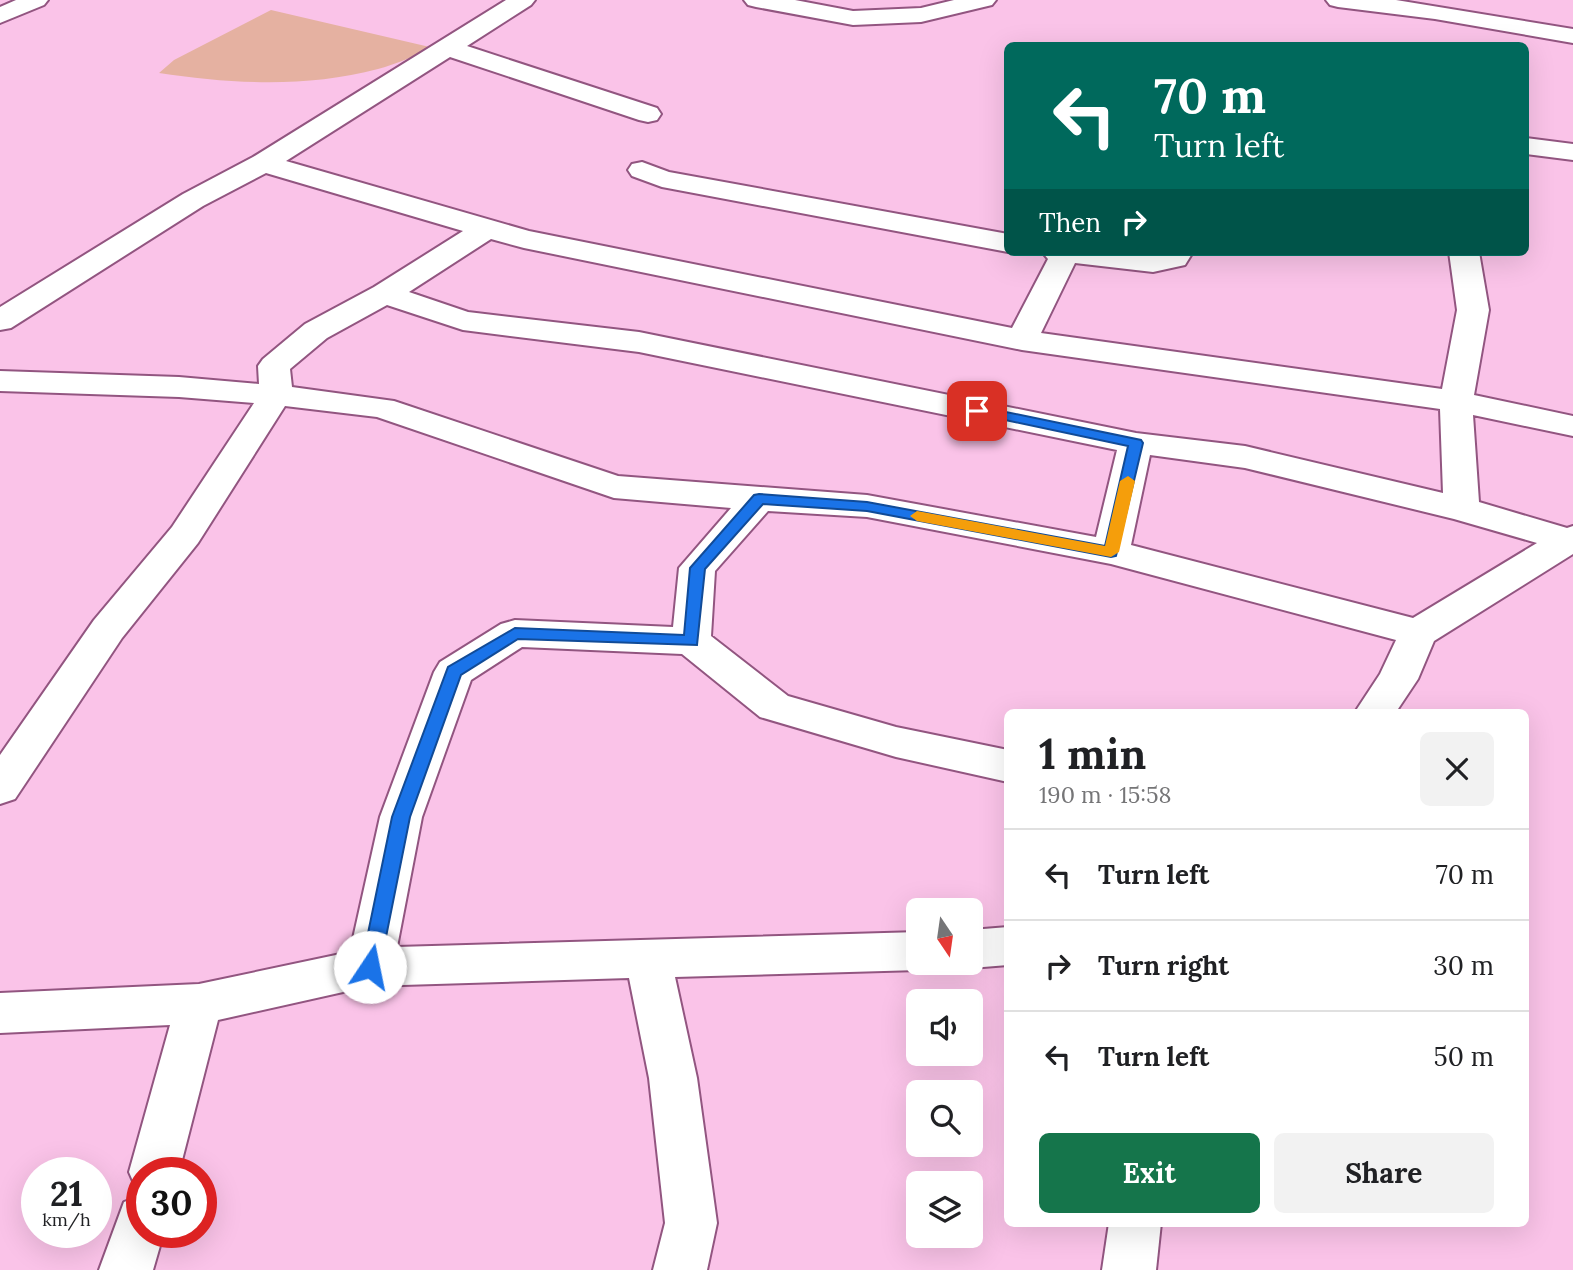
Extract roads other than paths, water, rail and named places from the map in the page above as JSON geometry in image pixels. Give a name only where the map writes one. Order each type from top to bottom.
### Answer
[{"type":"street","points":[[0,16],[36,0]]},
{"type":"street","points":[[0,321],[193,200],[263,163],[523,0]]},
{"type":"street","points":[[756,0],[853,18],[921,15],[985,0]]},
{"type":"street","points":[[1338,0],[1435,12],[1573,36]]},
{"type":"street","points":[[447,48],[648,114]]},
{"type":"street","points":[[1529,146],[1573,152]]},
{"type":"street","points":[[263,163],[524,239],[1022,340],[1456,401],[1573,426]]},
{"type":"street","points":[[642,170],[662,179],[1004,242]]},
{"type":"street","points":[[0,788],[108,629],[185,536],[276,395],[274,366],[316,331],[385,295],[489,227]]},
{"type":"street","points":[[1022,340],[1060,256]]},
{"type":"street","points":[[1086,256],[1153,264],[1174,260],[1176,256]]},
{"type":"street","points":[[1462,509],[1456,401],[1473,310],[1465,256]]},
{"type":"street","points":[[385,295],[463,321],[639,342],[1136,443],[1245,457],[1462,509],[1572,540]]},
{"type":"street","points":[[0,381],[179,387],[382,408],[614,488],[867,506],[1111,552],[1418,633]]},
{"type":"street","points":[[1111,552],[1136,443]]},
{"type":"street","points":[[691,641],[697,568],[759,499]]},
{"type":"street","points":[[1377,709],[1398,679],[1418,633],[1572,540]]},
{"type":"street","points":[[370,967],[401,817],[454,671],[515,633],[691,641],[774,707],[896,742],[1004,765]]},
{"type":"street","points":[[984,948],[1004,946]]},
{"type":"street","points":[[0,1013],[199,1004],[370,967],[906,951]]},
{"type":"street","points":[[648,959],[673,1078],[691,1223],[680,1270]]},
{"type":"street","points":[[158,1157],[199,1004]]},
{"type":"street","points":[[1129,1270],[1134,1227]]},
{"type":"street","points":[[126,1270],[133,1248]]}]
